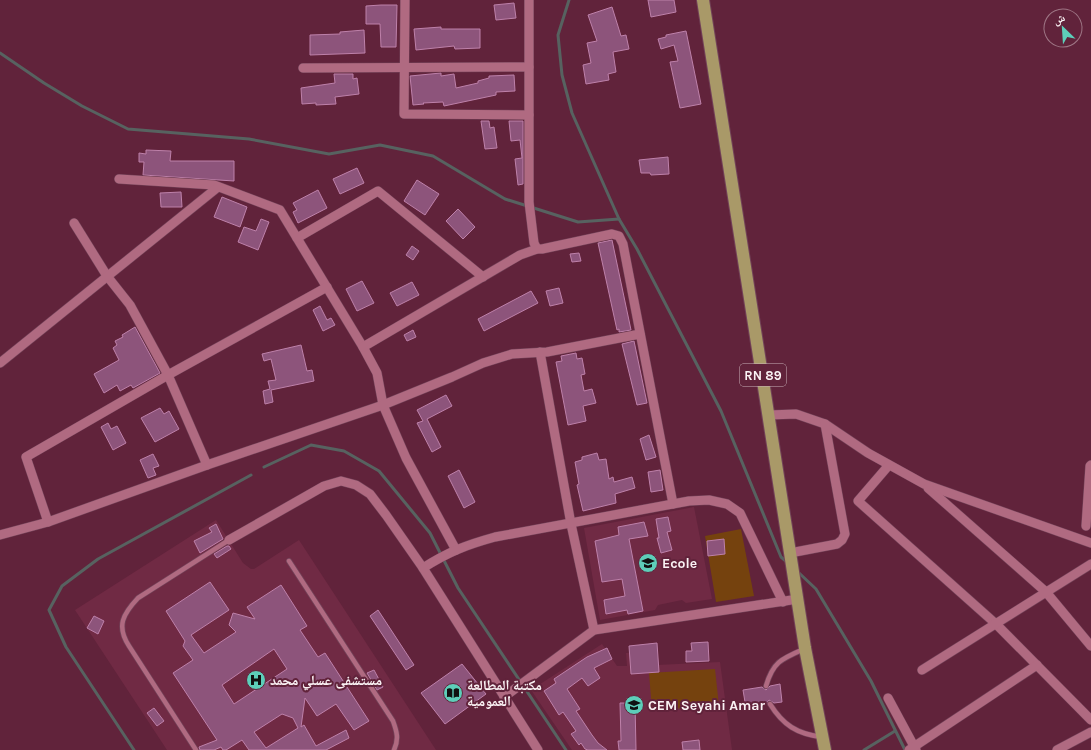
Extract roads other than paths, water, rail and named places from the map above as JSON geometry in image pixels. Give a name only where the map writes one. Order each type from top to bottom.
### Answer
[{"type":"main road","name":"RN 89","points":[[703,0],[805,648],[825,750]]},
{"type":"street","points":[[405,0],[404,114],[529,115]]},
{"type":"street","points":[[529,0],[529,202],[534,243],[537,249]]},
{"type":"street","points":[[303,68],[529,67]]},
{"type":"street","points":[[118,179],[214,185],[280,210],[327,287],[376,373],[383,405],[406,458],[456,550]]},
{"type":"street","points":[[0,363],[218,187]]},
{"type":"street","points":[[297,238],[378,191],[483,277]]},
{"type":"street","points":[[74,223],[108,276],[130,305],[168,375],[207,464]]},
{"type":"street","points":[[362,347],[520,255],[537,249],[612,234],[619,236],[623,244],[673,504]]},
{"type":"street","points":[[48,522],[26,456],[327,287]]},
{"type":"street","points":[[0,535],[48,522],[207,464],[383,405],[483,363],[512,354],[540,352],[640,334]]},
{"type":"street","points":[[540,352],[570,524],[594,630]]},
{"type":"street","points":[[769,415],[796,414],[825,424],[868,453],[924,484],[1091,543]]},
{"type":"street","points":[[790,553],[837,544],[842,540],[845,534],[825,424]]},
{"type":"street","points":[[889,465],[858,501],[996,624],[1091,720]]},
{"type":"street","points":[[1086,526],[1091,465]]},
{"type":"street","points":[[229,540],[324,486],[341,481],[356,485],[370,494],[422,568],[538,750]]},
{"type":"street","points":[[924,484],[1046,592],[1091,646]]},
{"type":"street","points":[[422,568],[443,555],[466,545],[495,537],[689,501],[709,500],[727,504],[740,513],[783,602]]},
{"type":"street","points":[[922,670],[1090,565]]},
{"type":"street","points":[[504,697],[594,630],[798,599]]},
{"type":"street","points":[[888,698],[913,749],[1037,665]]},
{"type":"street","points":[[1057,750],[1091,732]]},
{"type":"lane","points":[[196,750],[126,642],[122,627],[124,617],[128,609],[138,598],[229,540]]},
{"type":"lane","points":[[288,561],[393,721],[397,732],[397,744],[394,750]]},
{"type":"lane","points":[[766,686],[770,672],[777,663],[805,648]]},
{"type":"lane","points":[[770,704],[777,715],[792,728],[810,736],[822,737]]},
{"type":"waterway","points":[[569,0],[558,35],[562,75],[572,113],[619,219],[637,249],[721,411],[781,557],[788,563]]},
{"type":"waterway","points":[[0,53],[44,83],[82,106],[128,129],[249,139],[329,154],[380,145],[433,156],[505,199],[578,222],[619,219]]},
{"type":"waterway","points":[[264,467],[311,445],[344,451],[379,471],[430,533],[458,588],[566,750]]},
{"type":"waterway","points":[[134,750],[66,647],[49,610],[62,586],[98,559],[251,475]]},
{"type":"waterway","points":[[798,572],[816,589],[871,681],[905,750]]},
{"type":"waterway","points":[[864,750],[895,731]]},
{"type":"place","name":"Ecole","points":[[648,563]]},
{"type":"place","name":"مستشفى عسلي محمد","points":[[256,680]]},
{"type":"place","name":"مكتبة المطالعة العمومية","points":[[453,693]]},
{"type":"place","name":"CEM Seyahi Amar","points":[[634,705]]}]
